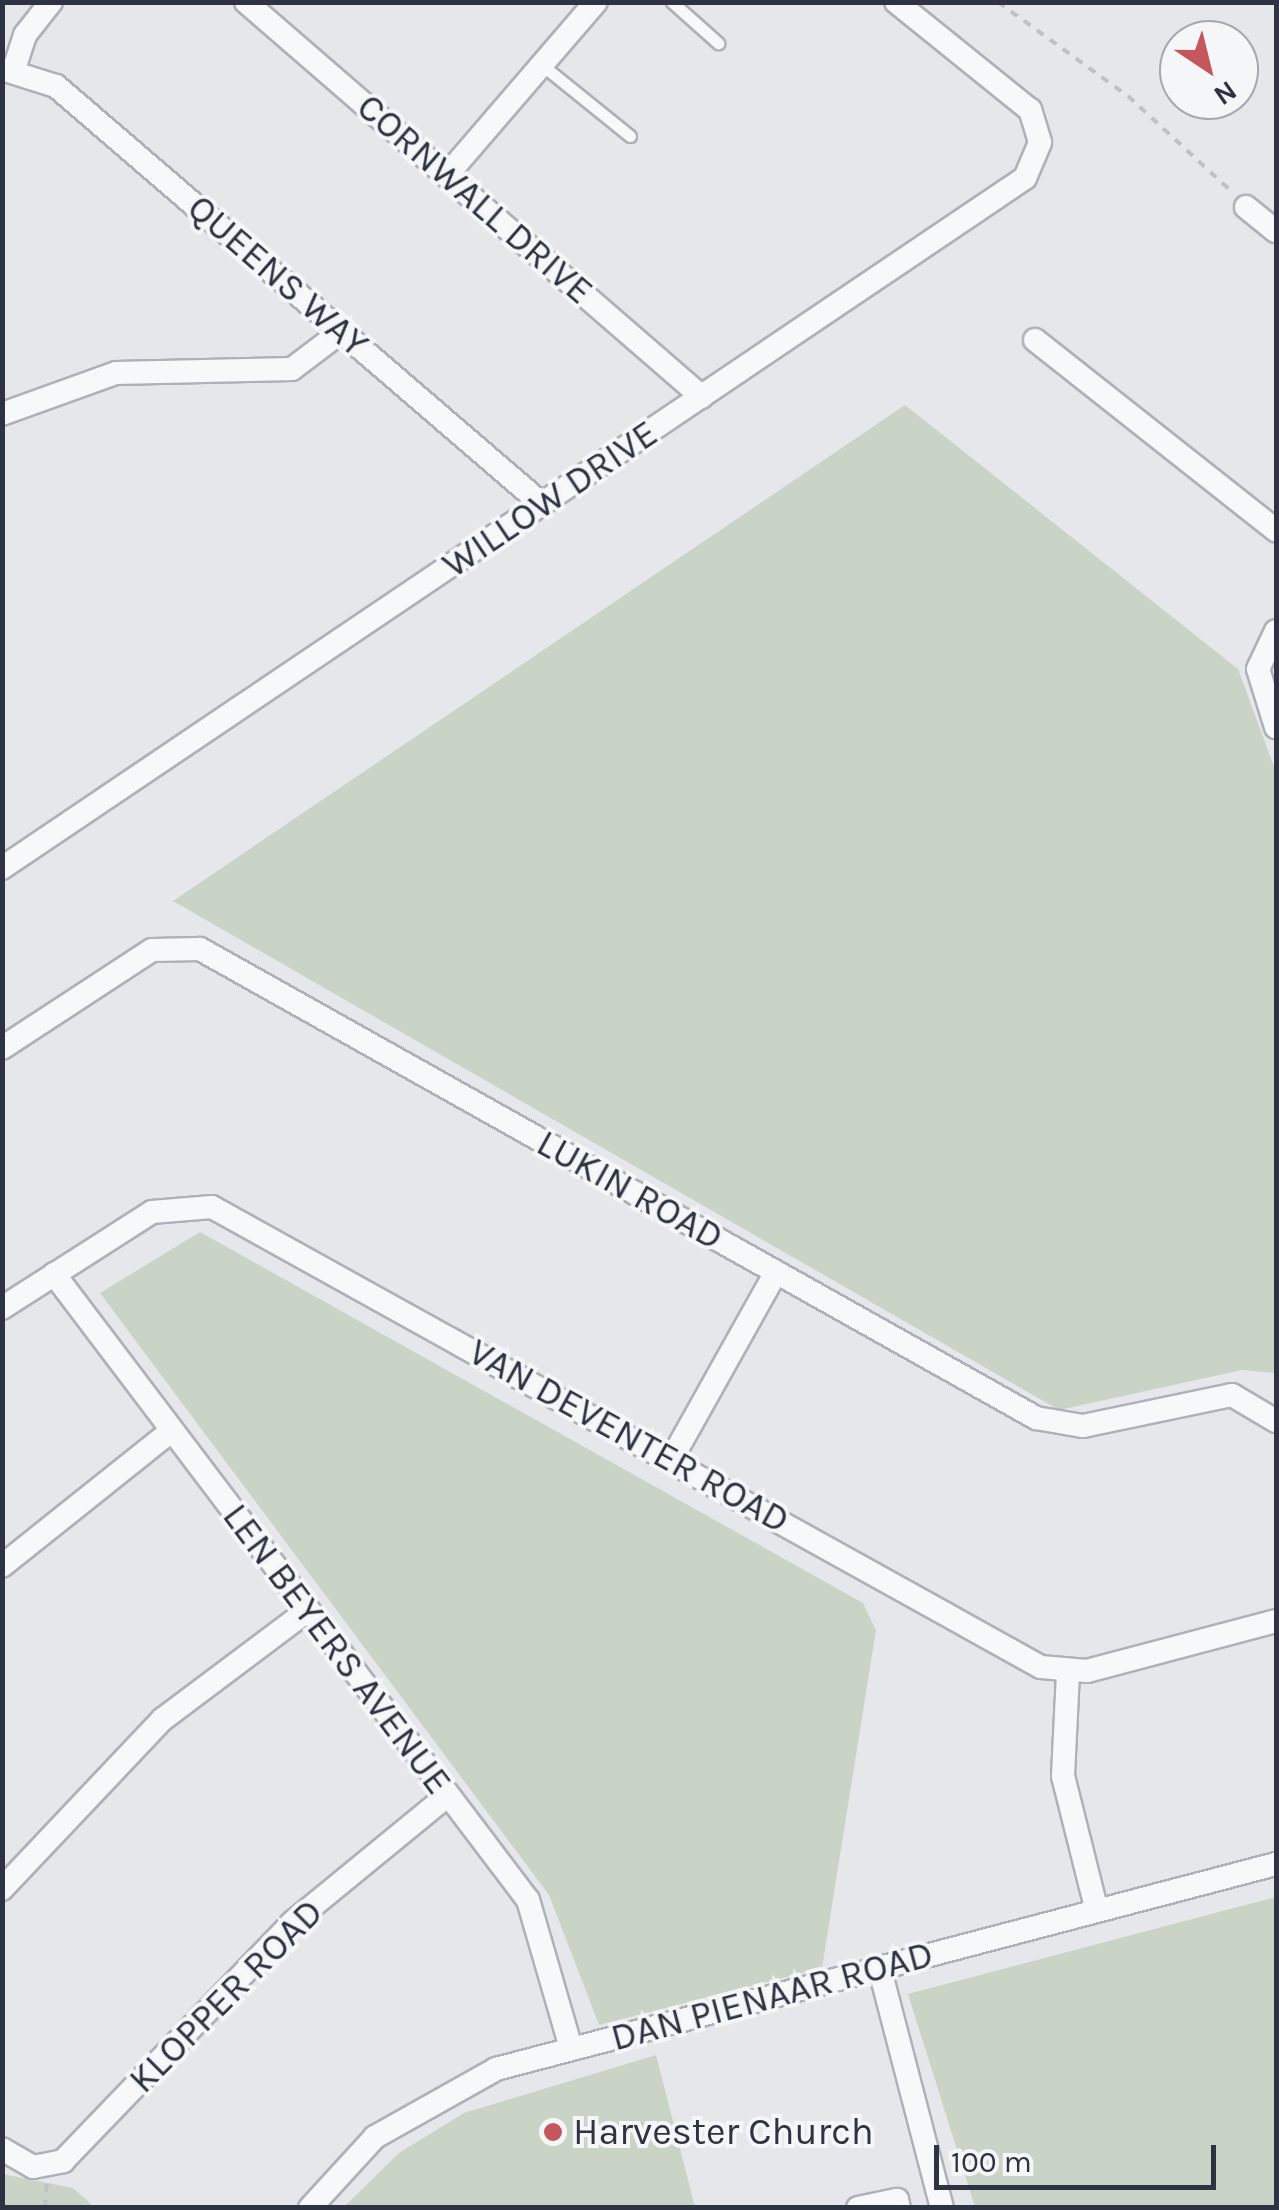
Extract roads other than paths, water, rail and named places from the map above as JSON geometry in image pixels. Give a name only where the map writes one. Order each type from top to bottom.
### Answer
[{"type":"street","points":[[8,69],[25,34],[51,2]]},
{"type":"street","name":"CORNWALL DRIVE","points":[[246,2],[702,397]]},
{"type":"street","points":[[448,175],[596,2]]},
{"type":"street","name":"WILLOW DRIVE","points":[[2,868],[1025,178],[1039,132],[1020,100],[896,2]]},
{"type":"street","name":"QUEENS WAY","points":[[8,69],[56,86],[542,505]]},
{"type":"street","points":[[1246,207],[1276,231]]},
{"type":"street","points":[[3,412],[116,374],[292,369],[342,331]]},
{"type":"street","points":[[1035,340],[1276,530]]},
{"type":"street","points":[[1276,631],[1258,669],[1276,727]]},
{"type":"street","name":"LUKIN ROAD","points":[[2,1048],[152,950],[200,949],[1053,1424],[1083,1426],[1217,1395],[1252,1400],[1276,1421]]},
{"type":"street","name":"VAN DEVENTER ROAD","points":[[2,1308],[152,1212],[212,1207],[1031,1662],[1068,1673]]},
{"type":"street","points":[[671,1460],[776,1272]]},
{"type":"street","name":"LEN BEYERS AVENUE","points":[[54,1274],[537,1916],[571,2048]]},
{"type":"street","points":[[2,1566],[172,1431]]},
{"type":"street","points":[[2,1889],[163,1719],[308,1610]]},
{"type":"street","points":[[1098,1911],[1063,1776],[1068,1673],[1276,1621]]},
{"type":"street","name":"KLOPPER ROAD","points":[[2,2148],[33,2168],[63,2162],[293,1922],[448,1795]]},
{"type":"street","name":"DAN PIENAAR ROAD","points":[[310,2208],[350,2158],[431,2099],[571,2048],[1276,1864]]},
{"type":"street","points":[[858,2208],[939,2199],[880,1970]]},
{"type":"lane","points":[[672,2],[718,42]]},
{"type":"lane","points":[[542,65],[630,136]]},
{"type":"place","name":"Harvester Church","points":[[553,2132]]}]
